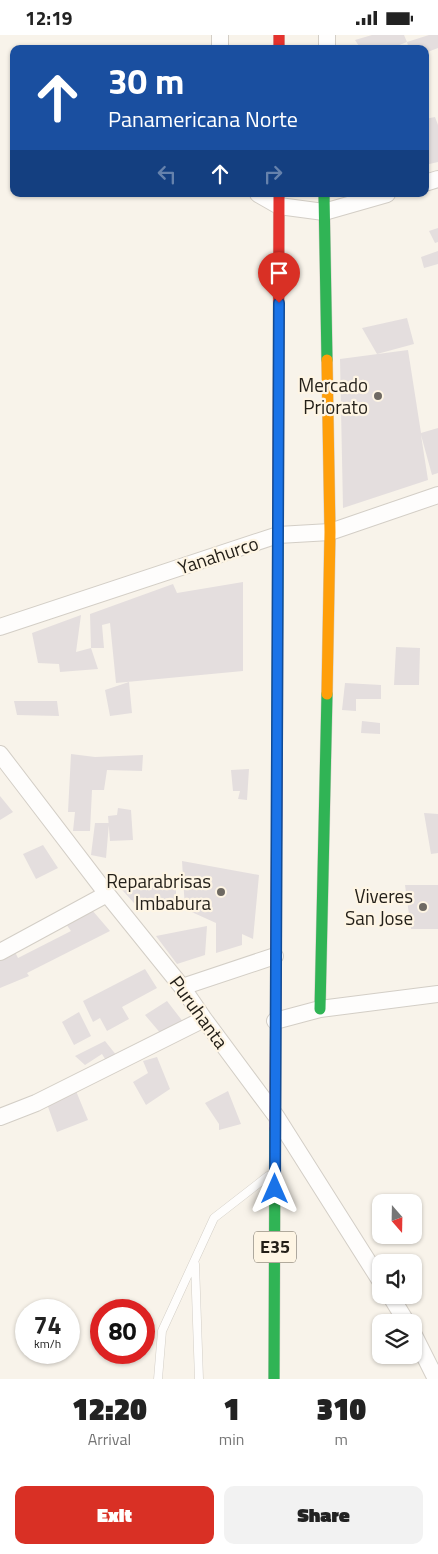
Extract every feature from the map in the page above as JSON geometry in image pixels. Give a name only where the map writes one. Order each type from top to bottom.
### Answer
[{"type":"main road","points":[[320,1009],[330,532],[324,197]]},
{"type":"main road","name":"E35","points":[[274,1379],[279,200]]},
{"type":"street","points":[[279,200],[324,212],[376,197]]},
{"type":"street","name":"Yanahurco","points":[[0,627],[278,535],[330,532],[438,495]]},
{"type":"street","name":"Puruhanta","points":[[0,754],[107,894],[182,987],[276,1116],[372,1267]]},
{"type":"street","points":[[0,952],[107,894]]},
{"type":"street","points":[[182,987],[275,956]]},
{"type":"street","points":[[275,1021],[320,1009],[438,994]]},
{"type":"street","points":[[0,1117],[36,1103],[204,1019]]},
{"type":"street","points":[[422,1351],[436,1379]]},
{"type":"lane","points":[[158,1379],[162,1331],[214,1218],[275,1171]]},
{"type":"lane","points":[[194,1261],[198,1379]]},
{"type":"building","points":[[372,35],[404,35],[407,42],[399,45],[358,45],[355,40]]},
{"type":"building","points":[[429,35],[438,35],[438,48],[429,51],[429,45],[408,45],[407,42]]},
{"type":"building","points":[[435,117],[438,125],[438,162],[429,164],[429,118]]},
{"type":"building","points":[[438,228],[438,242],[435,243],[429,231]]},
{"type":"building","points":[[438,251],[438,264],[424,268],[421,257]]},
{"type":"building","points":[[407,318],[414,344],[377,354],[362,328]]},
{"type":"building","name":"Mercado Priorato","points":[[408,350],[421,433],[438,428],[438,473],[432,475],[421,435],[428,480],[343,508],[340,359]]},
{"type":"building","points":[[243,582],[243,671],[116,683],[110,623],[102,625],[104,648],[91,648],[90,614],[173,584],[177,593]]},
{"type":"building","points":[[81,615],[76,652],[91,648],[98,669],[60,672],[59,664],[38,663],[32,633]]},
{"type":"building","points":[[396,647],[420,648],[419,685],[394,685]]},
{"type":"building","points":[[129,682],[132,713],[110,716],[105,690]]},
{"type":"building","points":[[345,683],[381,685],[381,699],[356,699],[356,711],[342,710]]},
{"type":"building","points":[[14,701],[57,701],[59,716],[17,715]]},
{"type":"building","points":[[362,721],[380,723],[380,734],[361,733]]},
{"type":"building","points":[[71,754],[95,757],[143,755],[142,771],[107,770],[104,790],[92,790],[90,831],[73,831],[75,812],[68,812]]},
{"type":"building","points":[[249,769],[247,800],[238,799],[240,791],[233,791],[231,770]]},
{"type":"building","points":[[0,796],[13,812],[0,820]]},
{"type":"building","points":[[118,808],[131,810],[133,840],[110,841],[108,816],[117,815]]},
{"type":"building","points":[[424,813],[438,814],[438,853],[431,854]]},
{"type":"building","points":[[95,823],[109,823],[106,858],[91,855]]},
{"type":"building","points":[[43,845],[58,868],[36,879],[23,854]]},
{"type":"building","name":"Reparabrisas Imbabura","points":[[182,861],[259,875],[253,939],[242,934],[242,945],[216,953],[216,923],[185,909]]},
{"type":"building","points":[[113,880],[176,881],[176,909],[170,911],[165,905],[144,902],[134,903]]},
{"type":"building","name":"Viveres San Jose","points":[[405,885],[438,885],[438,929],[411,929]]},
{"type":"building","points":[[92,910],[110,931],[27,973],[29,976],[0,988],[0,959],[15,952],[18,958],[71,931],[66,924]]},
{"type":"building","points":[[207,926],[205,955],[177,964],[156,936]]},
{"type":"building","points":[[145,969],[157,988],[122,1007],[129,1019],[107,1031],[100,1018],[93,1022],[83,1001]]},
{"type":"building","points":[[167,1001],[184,1023],[162,1035],[145,1015]]},
{"type":"building","points":[[79,1012],[91,1036],[74,1045],[62,1022]]},
{"type":"building","points":[[105,1041],[121,1061],[107,1062],[102,1054],[85,1065],[75,1056]]},
{"type":"building","points":[[157,1057],[170,1089],[146,1105],[133,1082],[148,1073],[143,1061]]},
{"type":"building","points":[[76,1091],[88,1120],[57,1132],[47,1104]]},
{"type":"building","points":[[228,1091],[241,1124],[219,1130],[219,1124],[205,1103]]},
{"type":"traffic: fast","points":[[324,197],[327,360]]},
{"type":"traffic: fast","points":[[277,754],[278,531]]},
{"type":"traffic: fast","points":[[320,1009],[327,694]]},
{"type":"traffic: fast","points":[[274,1379],[275,1129]]},
{"type":"traffic: slow","points":[[327,360],[330,532],[327,694]]},
{"type":"traffic: jam","points":[[279,35],[279,45]]},
{"type":"traffic: jam","points":[[278,531],[279,197]]},
{"type":"traffic: jam","points":[[275,1129],[277,754]]},
{"type":"place","name":"Mercado Priorato","points":[[378,396]]},
{"type":"place","name":"Reparabrisas Imbabura","points":[[221,892]]},
{"type":"place","name":"Viveres San Jose","points":[[423,907]]},
{"type":"route","points":[[275,1189],[279,303]]}]
